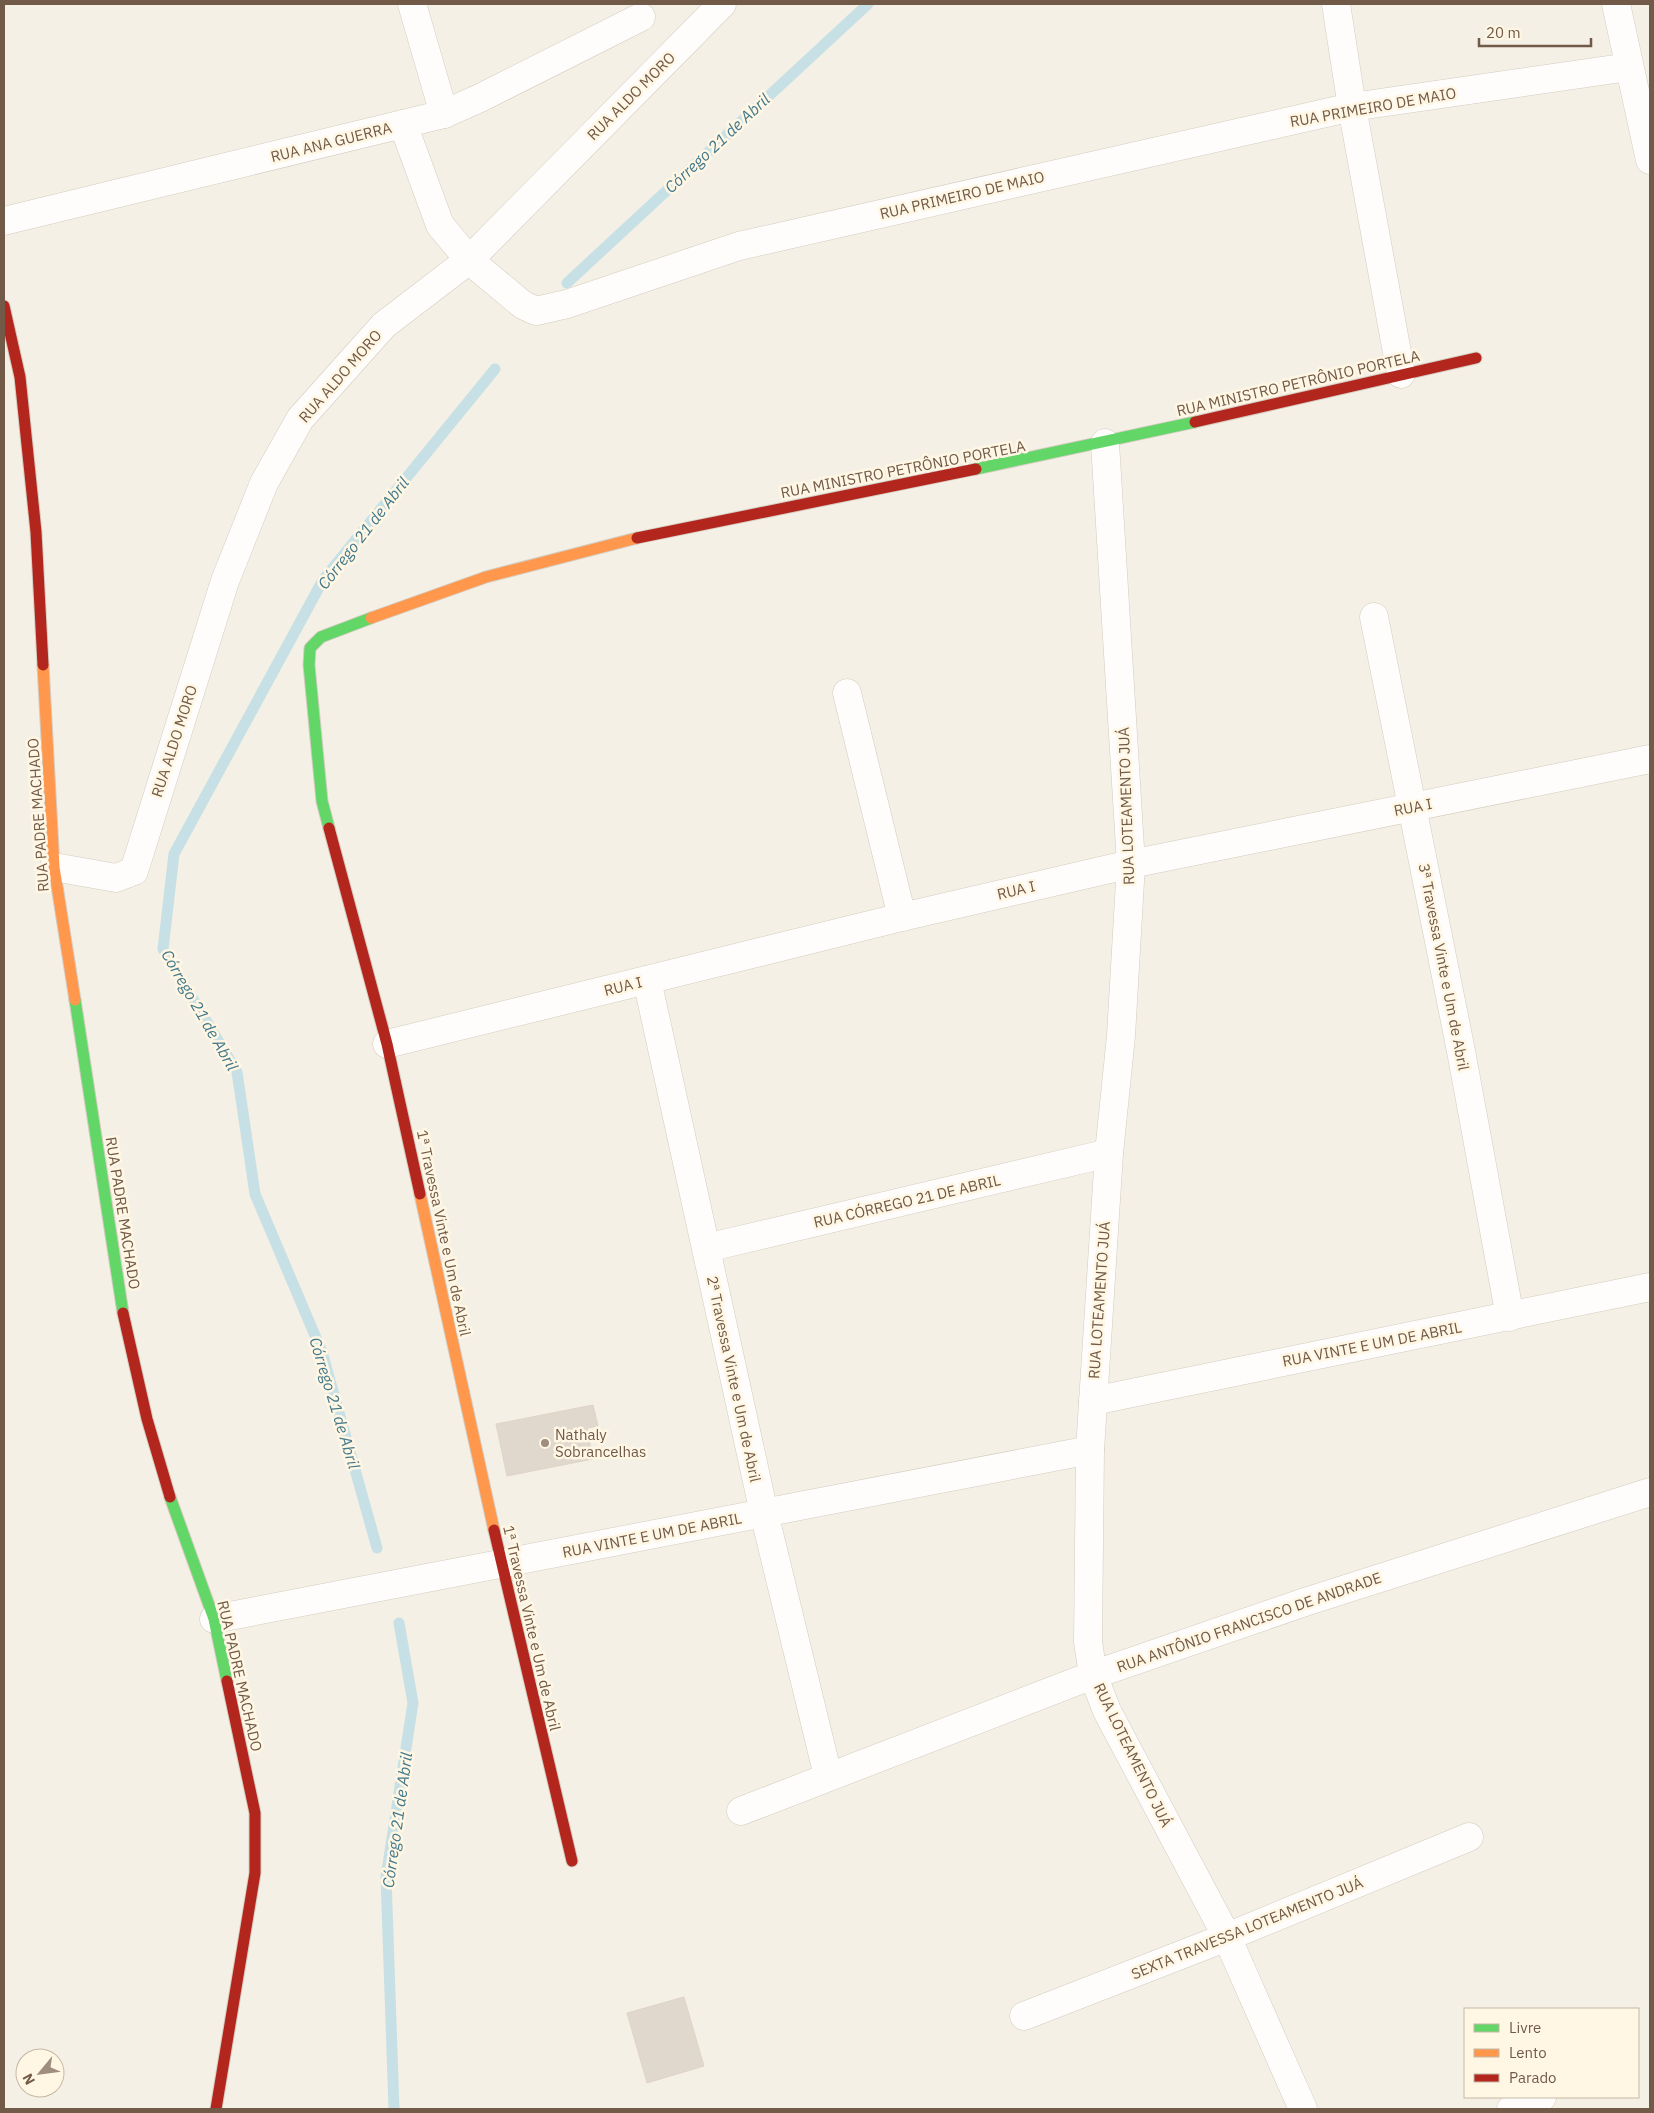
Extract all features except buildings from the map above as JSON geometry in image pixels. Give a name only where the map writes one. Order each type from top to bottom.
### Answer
[{"type":"street","points":[[412,4],[444,114]]},
{"type":"street","name":"RUA ALDO MORO","points":[[54,867],[116,878],[134,871],[225,581],[264,482],[300,419],[384,325],[469,260],[722,4]]},
{"type":"street","points":[[1336,4],[1352,108],[1401,374]]},
{"type":"street","points":[[1616,4],[1650,160]]},
{"type":"street","name":"RUA ANA GUERRA","points":[[4,222],[444,114],[480,98],[641,17]]},
{"type":"street","name":"RUA PRIMEIRO DE MAIO","points":[[403,124],[440,225],[469,260],[522,305],[536,311],[567,304],[739,246],[1352,108],[1629,67]]},
{"type":"street","name":"RUA PADRE MACHADO","points":[[4,306],[20,378],[36,532],[54,867],[124,1318],[147,1418],[176,1518],[214,1619],[256,1813],[255,1873],[216,2109]]},
{"type":"street","name":"RUA MINISTRO PETRÔNIO PORTELA","points":[[342,629],[437,593],[486,577],[612,543],[1105,443],[1476,358]]},
{"type":"street","name":"RUA LOTEAMENTO JUÁ","points":[[1105,443],[1131,864],[1120,1036],[1109,1153],[1090,1450],[1088,1642],[1093,1675],[1107,1711],[1227,1937],[1303,2109]]},
{"type":"street","name":"3ª Travessa Vinte e Um de Abril","points":[[1374,617],[1461,1051],[1510,1317]]},
{"type":"street","name":"1ª Travessa Vinte e Um de Abril","points":[[342,629],[321,637],[310,648],[309,665],[322,801],[387,1044],[501,1564],[572,1860]]},
{"type":"street","points":[[847,693],[902,917]]},
{"type":"street","name":"RUA I","points":[[387,1044],[902,917],[1131,864],[1650,759]]},
{"type":"street","name":"2ª Travessa Vinte e Um de Abril","points":[[647,980],[764,1513],[828,1776]]},
{"type":"street","name":"RUA CÓRREGO 21 DE ABRIL","points":[[706,1248],[1109,1153]]},
{"type":"street","name":"RUA VINTE E UM DE ABRIL","points":[[1093,1400],[1510,1317],[1650,1287]]},
{"type":"street","name":"RUA VINTE E UM DE ABRIL","points":[[214,1619],[1090,1450]]},
{"type":"street","name":"RUA ANTÔNIO FRANCISCO DE ANDRADE","points":[[741,1811],[1093,1675],[1305,1602],[1650,1492]]},
{"type":"street","name":"SEXTA TRAVESSA LOTEAMENTO JUÁ","points":[[1024,2016],[1227,1937],[1469,1837]]},
{"type":"street","points":[[1511,2109],[1539,2098]]},
{"type":"waterway","name":"Córrego 21 de Abril","points":[[567,283],[868,4]]},
{"type":"waterway","name":"Córrego 21 de Abril","points":[[377,1548],[322,1352],[255,1194],[237,1072],[163,949],[174,854],[323,580],[495,369]]},
{"type":"waterway","name":"Córrego 21 de Abril","points":[[394,2109],[386,1877],[413,1703],[399,1623]]},
{"type":"traffic: fast","points":[[976,469],[1195,422]]},
{"type":"traffic: fast","points":[[329,828],[322,801],[309,665],[310,648],[321,637],[371,618]]},
{"type":"traffic: fast","points":[[75,1000],[123,1313]]},
{"type":"traffic: fast","points":[[170,1497],[214,1619],[227,1681]]},
{"type":"traffic: slow","points":[[371,618],[486,577],[637,538]]},
{"type":"traffic: slow","points":[[43,665],[54,867],[75,1000]]},
{"type":"traffic: slow","points":[[420,1194],[494,1530]]},
{"type":"traffic: jam","points":[[4,306],[20,377],[36,532],[43,665]]},
{"type":"traffic: jam","points":[[1195,422],[1476,358]]},
{"type":"traffic: jam","points":[[637,538],[976,469]]},
{"type":"traffic: jam","points":[[329,828],[387,1044],[420,1194]]},
{"type":"traffic: jam","points":[[123,1313],[147,1419],[170,1497]]},
{"type":"traffic: jam","points":[[494,1530],[572,1861]]},
{"type":"traffic: jam","points":[[216,2109],[255,1873],[255,1813],[227,1681]]},
{"type":"place","name":"Nathaly Sobrancelhas","points":[[545,1443]]}]
